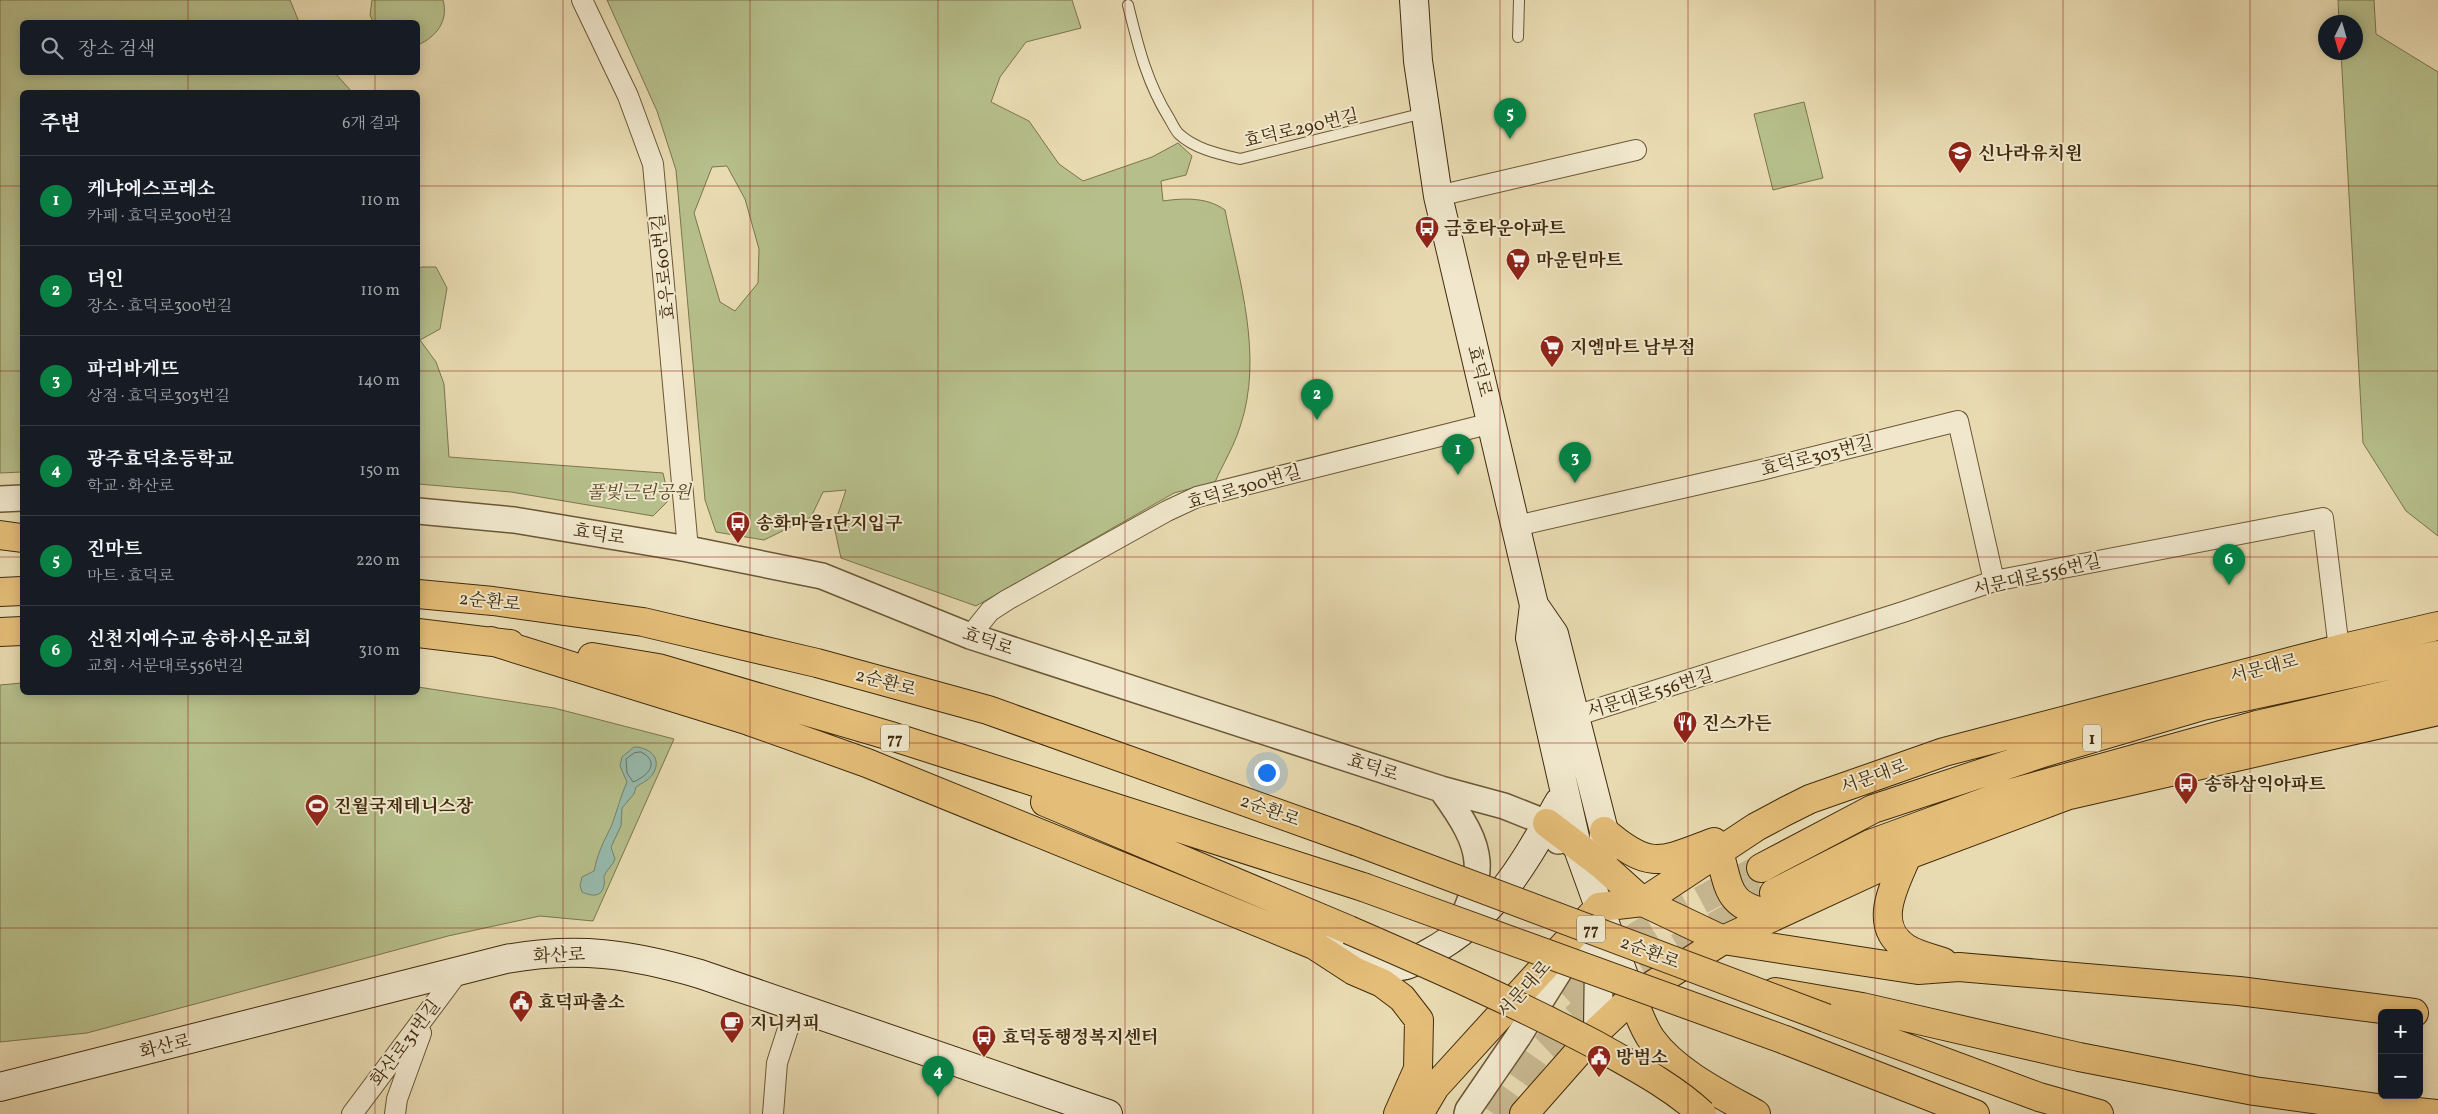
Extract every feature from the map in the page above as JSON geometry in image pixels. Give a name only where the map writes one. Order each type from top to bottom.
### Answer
[{"type":"main road","name":"효덕로","points":[[1414,0],[1418,62],[1438,196],[1534,605],[1530,638],[1564,794],[1577,846],[1599,907]]},
{"type":"main road","points":[[0,535],[20,538]]},
{"type":"main road","points":[[0,592],[20,591]]},
{"type":"main road","name":"2순환로","points":[[420,594],[493,601],[643,622],[817,663],[988,710],[1355,841],[2039,1096],[2099,1114]]},
{"type":"main road","name":"효덕로","points":[[1534,605],[1554,634],[1583,755],[1604,831],[1599,907],[1598,1030]]},
{"type":"main road","name":"서문대로","points":[[1418,1114],[1435,1087],[1599,907],[1643,902],[1756,828],[1810,799],[1944,752],[2339,649],[2438,626]]},
{"type":"main road","points":[[0,632],[20,631]]},
{"type":"main road","name":"2순환로","points":[[420,633],[492,641],[658,668],[894,737],[1363,887],[1785,1040],[1975,1114]]},
{"type":"main road","points":[[492,641],[749,721],[867,763],[1314,945],[1378,964],[1403,966],[1453,939],[1481,917],[1507,887],[1547,824],[1583,755]]},
{"type":"main road","name":"서문대로","points":[[1761,868],[1872,809],[2046,752],[2202,706],[2438,655]]},
{"type":"main road","name":"1","points":[[1775,904],[1870,844],[2004,795],[2257,725],[2438,682]]},
{"type":"main road","points":[[1720,851],[1725,878],[1735,899],[1757,912],[2069,795],[2438,710]]},
{"type":"main road","points":[[894,737],[1458,977],[1568,1030],[1642,1070],[1702,1114]]},
{"type":"main road","points":[[1547,824],[1602,865],[1643,902],[1723,940],[1918,970],[1958,967],[2239,991],[2382,1009]]},
{"type":"main road","points":[[1604,831],[1627,851],[1645,859],[1669,859],[1756,828]]},
{"type":"main road","points":[[1907,856],[1890,894],[1886,908],[1891,931],[1897,941],[1907,949],[1958,967]]},
{"type":"main road","points":[[1524,1114],[1598,1030],[1632,998],[1723,940],[1775,904]]},
{"type":"main road","points":[[1599,907],[1632,998],[1652,1040],[1675,1062],[1712,1089],[1756,1114]]},
{"type":"main road","points":[[1314,945],[1354,971],[1382,983],[1402,998],[1419,1020],[1418,1069],[1398,1114]]},
{"type":"main road","name":"화산로","points":[[0,1087],[458,971],[533,954],[557,952],[610,954],[663,963],[1108,1114]]},
{"type":"main road","points":[[1739,985],[1862,1007],[2070,1055],[2254,1091],[2438,1114]]},
{"type":"main road","points":[[2423,1015],[2438,1018]]},
{"type":"street","name":"효우로60번길","points":[[582,0],[628,96],[653,164],[688,549]]},
{"type":"street","points":[[1438,196],[1636,150]]},
{"type":"street","name":"효덕로303번길","points":[[1516,526],[1761,470],[1958,421],[1994,581]]},
{"type":"street","name":"효덕로300번길","points":[[970,636],[990,612],[1007,600],[1167,511],[1197,497],[1492,423]]},
{"type":"street","points":[[0,499],[20,498]]},
{"type":"street","name":"효덕로","points":[[420,511],[514,520],[688,549],[822,576],[970,636],[1441,789],[1504,806],[1547,824]]},
{"type":"street","name":"서문대로556번길","points":[[1575,716],[1903,612],[1994,581],[2323,518],[2339,649]]},
{"type":"street","points":[[1441,789],[1466,824],[1477,852],[1477,872],[1472,900],[1453,939]]},
{"type":"street","points":[[1467,1114],[1518,1037],[1599,907],[1547,824]]},
{"type":"street","name":"화산로31번길","points":[[352,1114],[458,971]]},
{"type":"street","points":[[773,1114],[778,1063],[795,1007]]},
{"type":"street","points":[[395,1114],[397,1099],[406,1072],[431,1008]]},
{"type":"lane","points":[[1518,37],[1519,0]]},
{"type":"lane","name":"효덕로290번길","points":[[1128,5],[1146,73],[1161,105],[1178,133],[1194,144],[1219,154],[1240,159],[1425,113]]},
{"type":"green space","points":[[0,0],[290,0],[298,20],[20,20],[20,75],[337,75],[350,90],[20,90],[20,472],[0,473]]},
{"type":"green space","points":[[372,0],[443,0],[444,15],[440,27],[430,38],[420,44],[420,20],[372,20],[370,15]]},
{"type":"green space","points":[[607,0],[1072,0],[1081,28],[1026,42],[1000,77],[991,102],[1029,121],[1059,164],[1083,181],[1152,157],[1178,143],[1192,156],[1186,175],[1161,181],[1163,201],[1179,199],[1203,201],[1225,210],[1247,318],[1250,373],[1247,400],[1240,427],[1215,482],[1174,493],[976,606],[841,558],[834,526],[846,490],[823,492],[811,517],[764,540],[716,532],[705,500],[676,170],[657,111]],"holes":[[[727,166],[745,199],[759,249],[758,283],[735,311],[720,302],[694,213],[712,167]]]},
{"type":"green space","points":[[2338,0],[2374,0],[2376,34],[2438,72],[2438,536],[2406,511],[2363,443],[2341,60],[2363,60],[2363,15],[2339,15]]},
{"type":"green space","points":[[1804,102],[1823,178],[1773,190],[1754,114]]},
{"type":"green space","name":"풀빛근린공원","points":[[436,267],[447,288],[440,329],[420,340],[420,268]]},
{"type":"green space","name":"풀빛근린공원","points":[[420,340],[436,362],[444,384],[449,457],[663,473],[669,500],[653,516],[511,492],[420,484]]},
{"type":"green space","name":"진월국제테니스장","points":[[20,683],[20,695],[420,695],[420,687],[554,708],[674,739],[593,921],[540,916],[448,936],[87,1033],[0,1042],[0,685]]},
{"type":"water","points":[[634,747],[639,747],[652,754],[655,757],[656,766],[653,774],[636,787],[634,794],[622,808],[621,826],[611,847],[615,859],[604,876],[603,889],[596,895],[582,892],[580,886],[582,877],[594,871],[599,853],[611,827],[627,782],[620,766],[622,757]]},
{"type":"tunnel","points":[[1531,1022],[1592,965],[1651,927],[1761,868]]},
{"type":"tunnel","points":[[1494,1114],[1536,1055],[1608,987],[1766,897]]},
{"type":"place","name":"진마트","points":[[1510,139]]},
{"type":"place","name":"신나라유치원","points":[[1960,174]]},
{"type":"place","name":"금호타운아파트","points":[[1427,249]]},
{"type":"place","name":"마운틴마트","points":[[1518,281]]},
{"type":"place","name":"지엠마트 남부점","points":[[1552,368]]},
{"type":"place","name":"더인","points":[[1317,420]]},
{"type":"place","name":"케냐에스프레소","points":[[1458,475]]},
{"type":"place","name":"파리바게뜨","points":[[1575,483]]},
{"type":"place","name":"송화마을1단지입구","points":[[738,544]]},
{"type":"place","name":"신천지예수교 송하시온교회","points":[[2229,585]]},
{"type":"place","name":"진스가든","points":[[1685,744]]},
{"type":"place","name":"송하삼익아파트","points":[[2186,805]]},
{"type":"place","name":"진월국제테니스장","points":[[317,827]]},
{"type":"place","name":"효덕파출소","points":[[521,1023]]},
{"type":"place","name":"지니커피","points":[[732,1044]]},
{"type":"place","name":"효덕동행정복지센터","points":[[984,1058]]},
{"type":"place","name":"방범소","points":[[1599,1078]]},
{"type":"place","name":"광주효덕초등학교","points":[[938,1097]]}]
